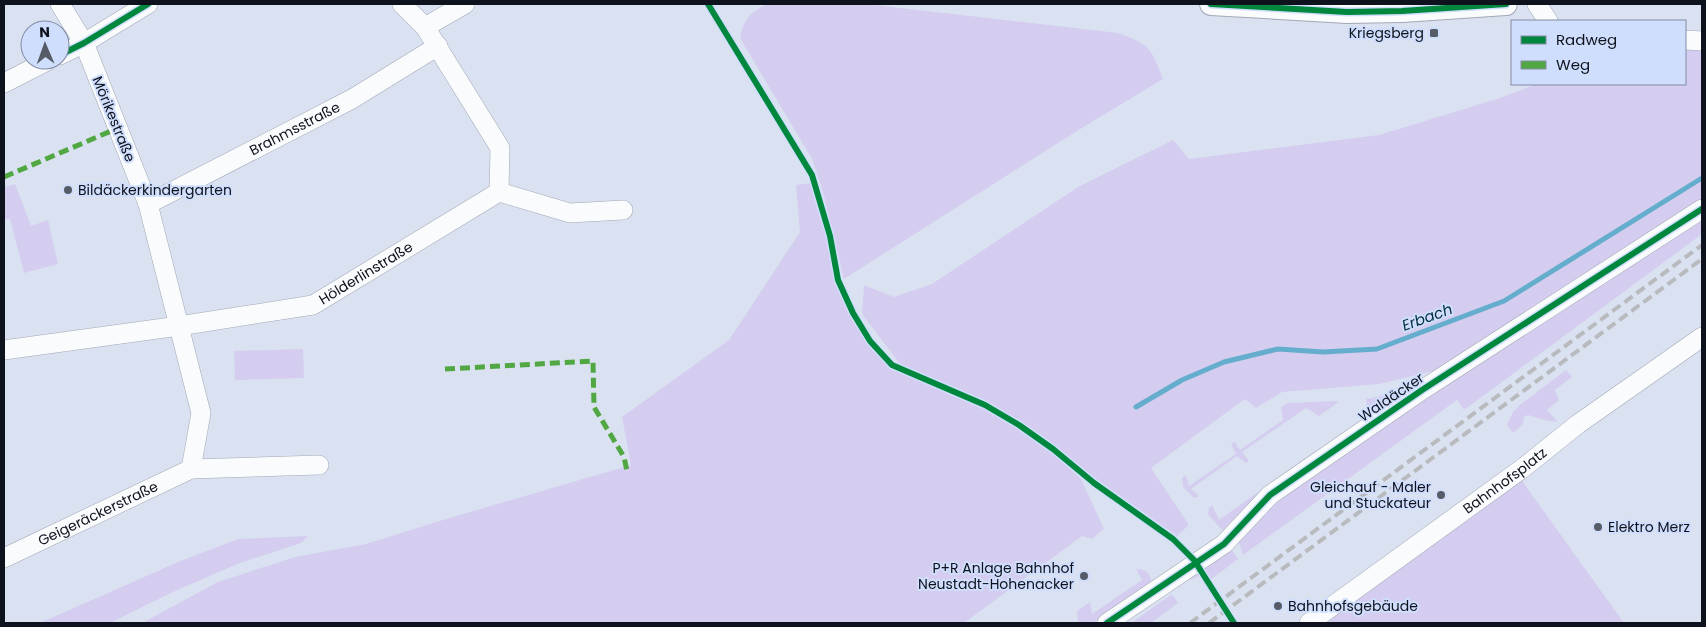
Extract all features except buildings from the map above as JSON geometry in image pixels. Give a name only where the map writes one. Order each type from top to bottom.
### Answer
[{"type":"street","name":"Mörikestraße","points":[[60,4],[84,43],[148,204],[179,326]]},
{"type":"street","points":[[70,50],[148,4]]},
{"type":"street","points":[[402,4],[425,27],[438,46],[500,148],[499,192],[570,213],[623,210]]},
{"type":"street","points":[[425,27],[465,4]]},
{"type":"street","points":[[1211,4],[1347,12],[1430,10],[1506,4]]},
{"type":"street","points":[[1537,4],[1547,20]]},
{"type":"street","points":[[1686,40],[1702,41]]},
{"type":"street","name":"Brahmsstraße","points":[[148,204],[352,99],[438,46]]},
{"type":"street","points":[[4,83],[29,70]]},
{"type":"street","name":"Hölderlinstraße","points":[[4,350],[313,305],[499,192]]},
{"type":"street","name":"Waldäcker","points":[[1107,623],[1224,544],[1278,490],[1422,390],[1702,209]]},
{"type":"street","points":[[179,326],[201,413],[191,469]]},
{"type":"street","name":"Bahnhofsplatz","points":[[1309,623],[1523,468],[1578,424],[1702,337]]},
{"type":"street","name":"Geigeräckerstraße","points":[[4,558],[191,469],[319,465]]},
{"type":"shaded area","points":[[767,4],[866,4],[1118,33],[1137,40],[1148,48],[1163,79],[1077,131],[844,279],[822,188],[812,159],[740,38],[749,17],[756,10]]},
{"type":"shaded area","points":[[1686,48],[1702,49],[1702,205],[1442,369],[1379,384],[1282,392],[1256,408],[1245,399],[1151,468],[1189,525],[1177,536],[1088,473],[1054,444],[1022,422],[968,393],[900,364],[862,314],[864,285],[894,297],[932,284],[1078,187],[1173,140],[1189,159],[1379,135],[1500,98],[1533,85],[1686,85]]},
{"type":"shaded area","points":[[811,183],[827,236],[835,280],[850,314],[867,342],[890,366],[984,409],[1051,451],[1081,479],[1104,529],[1092,539],[1082,536],[964,623],[142,623],[218,582],[295,557],[366,544],[631,465],[622,417],[729,340],[800,232],[796,185]]},
{"type":"shaded area","points":[[15,184],[31,226],[48,220],[58,264],[24,273],[10,219],[4,219],[4,187]]},
{"type":"shaded area","points":[[1702,213],[1702,234],[1464,410],[1457,400],[1243,555],[1237,537],[1300,485],[1340,456]]},
{"type":"shaded area","points":[[303,349],[304,378],[235,380],[234,351]]},
{"type":"shaded area","points":[[1566,370],[1572,377],[1555,390],[1559,400],[1547,410],[1558,422],[1528,415],[1524,417],[1523,424],[1513,433],[1507,425],[1513,412]]},
{"type":"shaded area","points":[[1399,392],[1402,394],[1229,529],[1222,530],[1208,514],[1209,508],[1212,505],[1219,520],[1304,459],[1368,417],[1366,399]]},
{"type":"shaded area","points":[[1339,402],[1319,416],[1306,408],[1242,452],[1249,461],[1246,463],[1237,456],[1191,489],[1199,496],[1194,498],[1183,487],[1182,478],[1186,475],[1189,486],[1236,454],[1231,444],[1235,442],[1240,450],[1283,420],[1281,407],[1288,403]]},
{"type":"shaded area","points":[[1520,478],[1624,623],[1328,623],[1336,615]]},
{"type":"shaded area","points":[[308,536],[301,543],[240,563],[175,591],[110,623],[40,623],[178,562],[238,539]]},
{"type":"shaded area","points":[[1229,546],[1238,559],[1210,580],[1206,573],[1180,584]]},
{"type":"shaded area","points":[[1136,569],[1147,573],[1151,584],[1093,623],[1078,623],[1077,611],[1090,602],[1092,614],[1142,580]]},
{"type":"shaded area","points":[[1172,594],[1178,603],[1151,623],[1131,623]]},
{"type":"waterway","name":"Erbach","points":[[1136,407],[1182,380],[1224,362],[1278,349],[1323,352],[1377,349],[1504,301],[1702,178]]},
{"type":"railway","points":[[1190,623],[1702,245]]},
{"type":"railway","points":[[1209,623],[1702,259]]},
{"type":"marked path","points":[[4,177],[118,128]]},
{"type":"marked path","points":[[445,369],[593,361],[594,407],[624,457],[627,471]]},
{"type":"cycle path","points":[[70,50],[148,4]]},
{"type":"cycle path","points":[[708,4],[812,175],[830,236],[838,280],[853,313],[870,341],[892,365],[985,405],[1019,425],[1053,449],[1094,483],[1173,539],[1194,560],[1234,623]]},
{"type":"cycle path","points":[[1211,4],[1347,12],[1402,11],[1506,4]]},
{"type":"cycle path","points":[[1107,623],[1224,544],[1270,495],[1422,390],[1702,209]]},
{"type":"place","name":"Kriegsberg","points":[[1434,33]]},
{"type":"place","name":"Bildäckerkindergarten","points":[[68,190]]},
{"type":"place","name":"Gleichauf - Maler und Stuckateur","points":[[1441,495]]},
{"type":"place","name":"Elektro Merz","points":[[1598,527]]},
{"type":"place","name":"P+R Anlage Bahnhof Neustadt-Hohenacker","points":[[1084,576]]},
{"type":"place","name":"Bahnhofsgebäude","points":[[1278,606]]}]
